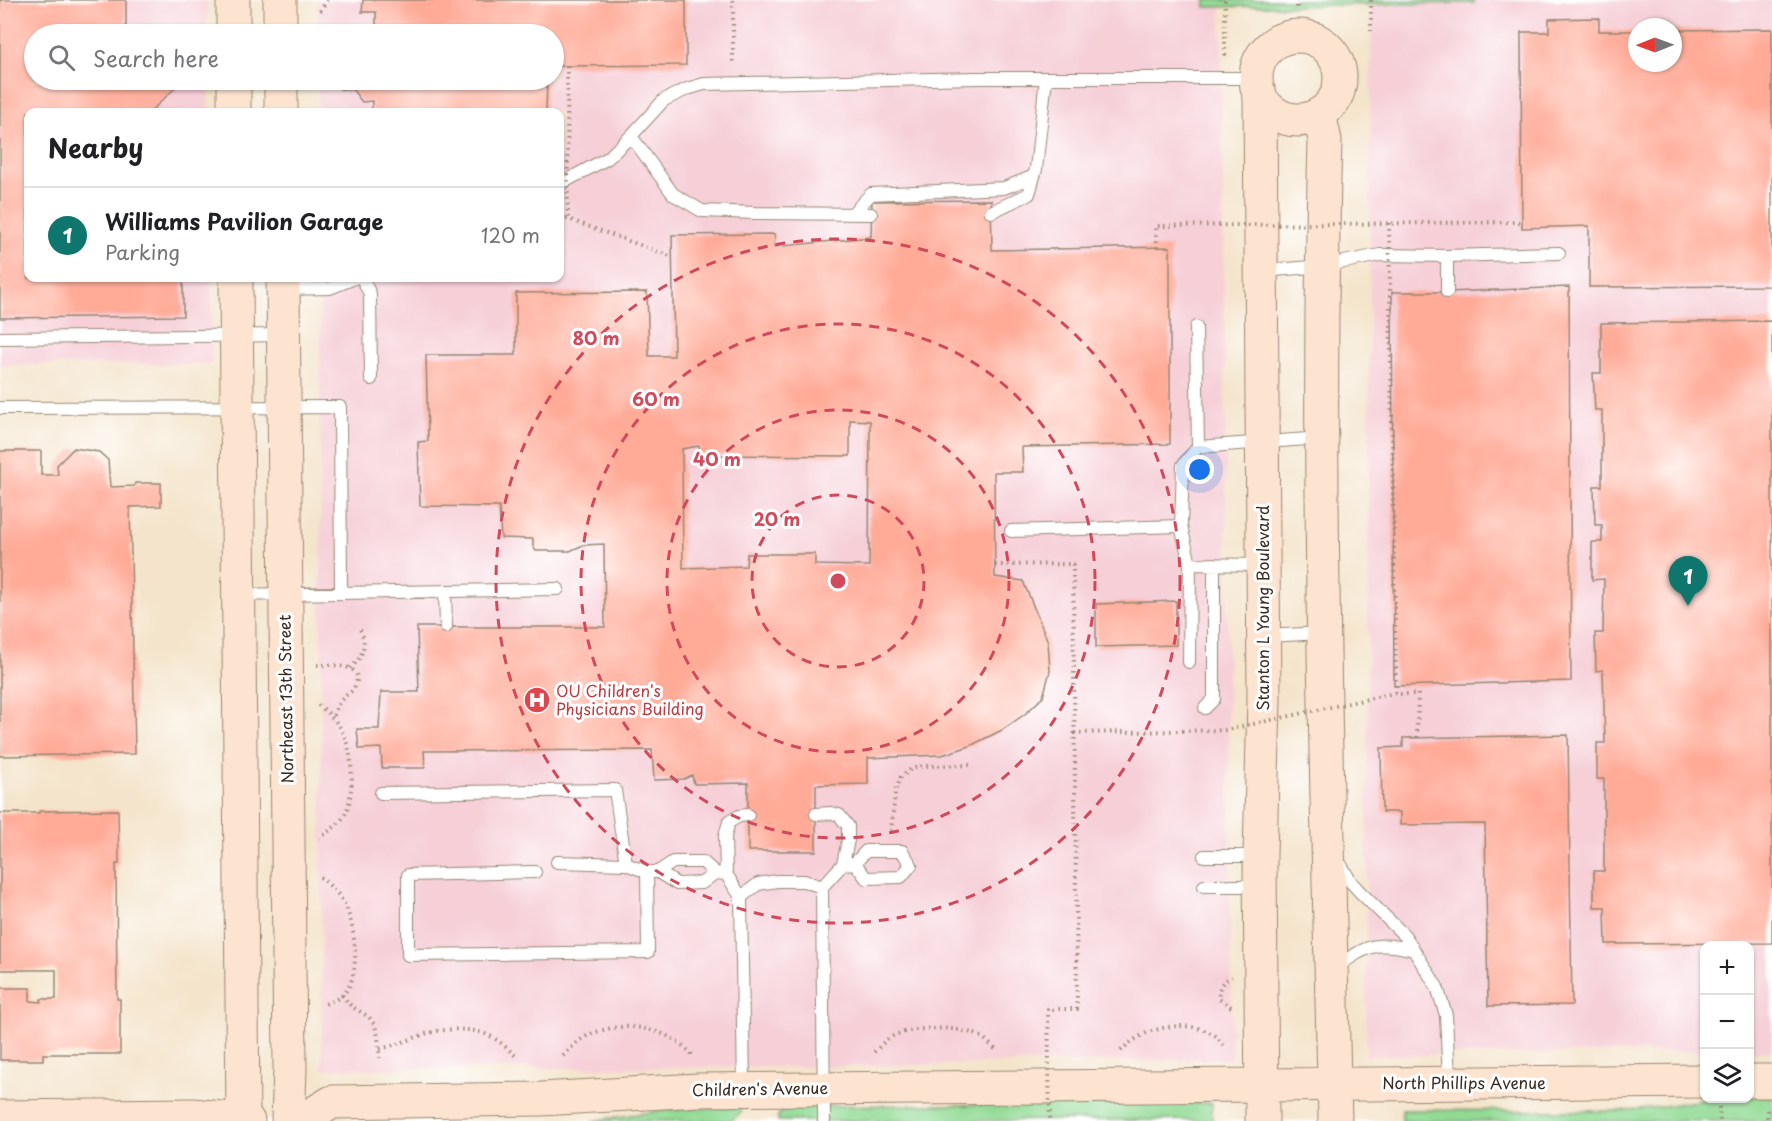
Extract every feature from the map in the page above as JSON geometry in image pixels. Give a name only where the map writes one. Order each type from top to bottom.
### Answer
[{"type":"main road","points":[[233,0],[233,24]]},
{"type":"main road","points":[[280,0],[280,24]]},
{"type":"main road","points":[[1293,36],[1311,38],[1321,42],[1333,55],[1339,67],[1340,78],[1334,100],[1319,114],[1304,119],[1290,119],[1272,110],[1265,104],[1258,86],[1258,68],[1264,54],[1279,40],[1293,36]]},
{"type":"main road","name":"Stanton L Young Boulevard","points":[[1258,86],[1264,636],[1260,871],[1262,1121]]},
{"type":"main road","points":[[234,90],[234,108]]},
{"type":"main road","points":[[281,90],[281,108]]},
{"type":"main road","points":[[1319,114],[1325,140],[1322,438],[1335,1121]]},
{"type":"main road","points":[[0,1118],[193,1115],[244,1121],[236,282]]},
{"type":"main road","name":"Northeast 13th Street","points":[[283,283],[290,1070],[288,1121]]},
{"type":"main road","points":[[1754,1081],[1772,1080]]},
{"type":"main road","name":"North Phillips Avenue","points":[[1224,1085],[1449,1083],[1700,1091]]},
{"type":"main road","name":"Children's Avenue","points":[[301,1121],[332,1102],[541,1099],[744,1089],[1224,1085]]},
{"type":"lane","points":[[991,212],[1029,194],[1034,176],[1046,78]]},
{"type":"lane","points":[[564,182],[608,158],[664,100],[704,84],[1046,78],[1258,86]]},
{"type":"lane","points":[[631,136],[673,194],[702,211],[871,214]]},
{"type":"lane","points":[[852,214],[871,194],[1004,188],[1034,176]]},
{"type":"lane","points":[[1261,271],[1323,266],[1380,255],[1558,253]]},
{"type":"lane","points":[[1447,256],[1447,291]]},
{"type":"lane","points":[[283,283],[330,288],[345,282]]},
{"type":"lane","points":[[364,282],[370,294],[371,379]]},
{"type":"lane","points":[[1189,662],[1190,564],[1181,526],[1183,465],[1198,447],[1196,327]]},
{"type":"lane","points":[[0,338],[284,335]]},
{"type":"lane","points":[[0,408],[340,407],[341,593]]},
{"type":"lane","points":[[1198,447],[1322,438]]},
{"type":"lane","points":[[1011,531],[1181,526]]},
{"type":"lane","points":[[1190,564],[1263,565]]},
{"type":"lane","points":[[1205,708],[1214,699],[1215,564]]},
{"type":"lane","points":[[238,595],[558,589]]},
{"type":"lane","points":[[445,591],[446,627]]},
{"type":"lane","points":[[1264,636],[1324,633]]},
{"type":"lane","points":[[381,793],[615,790],[626,864]]},
{"type":"lane","points":[[816,814],[839,815],[848,826],[849,864],[822,887],[824,1121]]},
{"type":"lane","points":[[721,874],[725,836],[729,822],[739,816],[748,815]]},
{"type":"lane","points":[[1329,844],[1351,882],[1372,905],[1396,925],[1437,987],[1446,1015],[1449,1083]]},
{"type":"lane","points":[[1204,856],[1260,871]]},
{"type":"lane","points":[[557,862],[626,864],[652,872],[677,884],[702,883],[721,874]]},
{"type":"lane","points":[[652,872],[673,862],[703,862],[721,874],[741,897],[744,1089]]},
{"type":"lane","points":[[1204,886],[1260,871]]},
{"type":"lane","points":[[535,872],[408,875],[408,955],[648,952],[652,872]]},
{"type":"lane","points":[[741,897],[758,884],[777,881],[804,881],[822,887]]},
{"type":"lane","points":[[1331,970],[1373,946],[1392,945],[1414,950]]},
{"type":"path","points":[[320,10],[327,0]]},
{"type":"path","points":[[733,0],[733,66]]},
{"type":"path","points":[[1225,0],[1225,56]]},
{"type":"path","points":[[1297,0],[1297,9]]},
{"type":"path","points":[[1371,0],[1371,31]]},
{"type":"path","points":[[567,66],[568,219]]},
{"type":"path","points":[[564,219],[673,257]]},
{"type":"path","points":[[1157,248],[1156,225],[1521,222]]},
{"type":"path","points":[[1389,223],[1396,694]]},
{"type":"path","points":[[995,565],[1073,564],[1077,1009],[1048,1009],[1050,1121]]},
{"type":"path","points":[[350,668],[357,663],[362,653],[364,638],[358,627]]},
{"type":"path","points":[[317,665],[342,665],[356,673],[355,688],[344,697],[333,717]]},
{"type":"path","points":[[1074,733],[1226,730],[1396,694],[1418,694],[1417,738]]},
{"type":"path","points":[[318,705],[333,717],[349,745],[352,762],[350,799],[345,815],[335,827],[318,838]]},
{"type":"path","points":[[890,835],[896,787],[911,769],[923,766],[972,765]]},
{"type":"path","points":[[319,876],[333,888],[345,905],[356,942],[352,976],[346,991],[336,1000],[322,1005]]},
{"type":"path","points":[[1236,976],[1222,982],[1218,991],[1219,999],[1237,1011]]},
{"type":"path","points":[[342,995],[351,1006],[369,1017],[375,1025],[380,1058]]},
{"type":"path","points":[[1121,1052],[1139,1037],[1157,1029],[1177,1026],[1199,1029],[1216,1037],[1225,1047]]},
{"type":"path","points":[[563,1056],[581,1040],[607,1029],[627,1027],[650,1029],[670,1037],[684,1046],[692,1055]]},
{"type":"path","points":[[874,1052],[888,1038],[927,1028],[951,1028],[970,1032],[983,1038],[997,1051]]},
{"type":"path","points":[[380,1049],[427,1033],[448,1029],[489,1035],[516,1057]]},
{"type":"path","points":[[1715,1103],[1720,1121]]},
{"type":"shaded area","points":[[0,0],[207,0],[208,24],[24,24],[24,90],[208,90],[209,108],[24,108],[24,282],[211,282],[212,364],[0,365]]},
{"type":"shaded area","points":[[317,0],[1772,0],[1772,1051],[1754,1051],[1754,941],[1700,941],[1700,1051],[1366,1056],[1371,5],[1221,6],[1232,1059],[798,1067],[322,1069],[320,282],[564,282],[564,108],[318,108],[318,90],[564,90],[564,24],[318,24]]},
{"type":"green space","points":[[1206,0],[1474,0],[1474,3],[1206,7]]},
{"type":"green space","points":[[1754,1096],[1772,1096],[1772,1121],[1402,1121],[1402,1110],[1618,1111],[1700,1100],[1700,1103],[1754,1103]]},
{"type":"green space","points":[[1212,1103],[1212,1120],[778,1121],[778,1115],[788,1108],[798,1106]]},
{"type":"green space","points":[[740,1107],[741,1112],[731,1121],[591,1121],[665,1110]]},
{"type":"building","points":[[0,0],[126,0],[126,24],[24,24],[24,90],[173,90],[154,108],[24,108],[24,282],[183,282],[183,316],[0,318]]},
{"type":"building","points":[[363,0],[686,0],[686,65],[564,66],[564,24],[376,24],[376,12],[362,12]]},
{"type":"building","points":[[1599,18],[1599,31],[1628,31],[1628,72],[1682,72],[1682,30],[1772,29],[1772,286],[1589,287],[1589,226],[1522,228],[1521,32],[1549,32],[1549,19]]},
{"type":"building","points":[[353,90],[547,90],[546,108],[372,108],[372,101],[362,102]]},
{"type":"building","points":[[991,200],[992,250],[1170,247],[1170,444],[1022,447],[1023,472],[994,472],[995,577],[1023,581],[1048,642],[1050,671],[1043,697],[1025,714],[1002,730],[970,746],[942,755],[868,758],[868,784],[816,785],[816,851],[748,851],[748,783],[694,784],[692,775],[684,779],[654,780],[652,750],[424,751],[425,768],[382,768],[381,748],[359,749],[357,729],[379,729],[381,692],[419,692],[417,627],[605,627],[604,544],[583,545],[570,551],[536,551],[533,547],[533,539],[501,538],[499,507],[420,506],[418,442],[428,441],[426,355],[516,355],[516,293],[647,292],[649,356],[674,356],[672,235],[775,234],[774,247],[871,237],[872,201]],"holes":[[[850,420],[870,421],[869,566],[815,565],[815,554],[747,554],[746,566],[683,568],[682,449],[699,446],[699,455],[850,456]]]},
{"type":"building","points":[[1569,287],[1571,681],[1394,686],[1392,292]]},
{"type":"building","points":[[1772,321],[1772,943],[1700,941],[1700,943],[1606,944],[1605,907],[1594,907],[1594,871],[1604,871],[1604,779],[1597,779],[1597,743],[1605,743],[1603,670],[1596,671],[1595,633],[1603,633],[1604,579],[1592,580],[1592,542],[1602,542],[1602,525],[1595,525],[1594,486],[1602,486],[1602,410],[1595,410],[1593,373],[1601,373],[1601,323]]},
{"type":"building","points":[[74,448],[99,452],[108,460],[110,487],[134,486],[135,483],[161,483],[161,506],[130,507],[135,754],[0,756],[0,451],[41,451],[41,475],[58,475],[57,465]]},
{"type":"building","points":[[1176,601],[1176,645],[1096,647],[1096,604]]},
{"type":"building","points":[[1568,735],[1572,1005],[1488,1006],[1485,824],[1400,825],[1400,812],[1382,812],[1381,748],[1403,747],[1403,738]]},
{"type":"building","points":[[118,810],[117,999],[120,999],[120,1054],[43,1054],[43,1060],[0,1060],[0,988],[30,988],[30,1001],[41,1002],[41,999],[56,999],[56,970],[0,970],[0,813]]},
{"type":"place","name":"Williams Pavilion Garage","points":[[1688,606]]},
{"type":"place","name":"OU Children's Physicians Building","points":[[537,700]]}]
